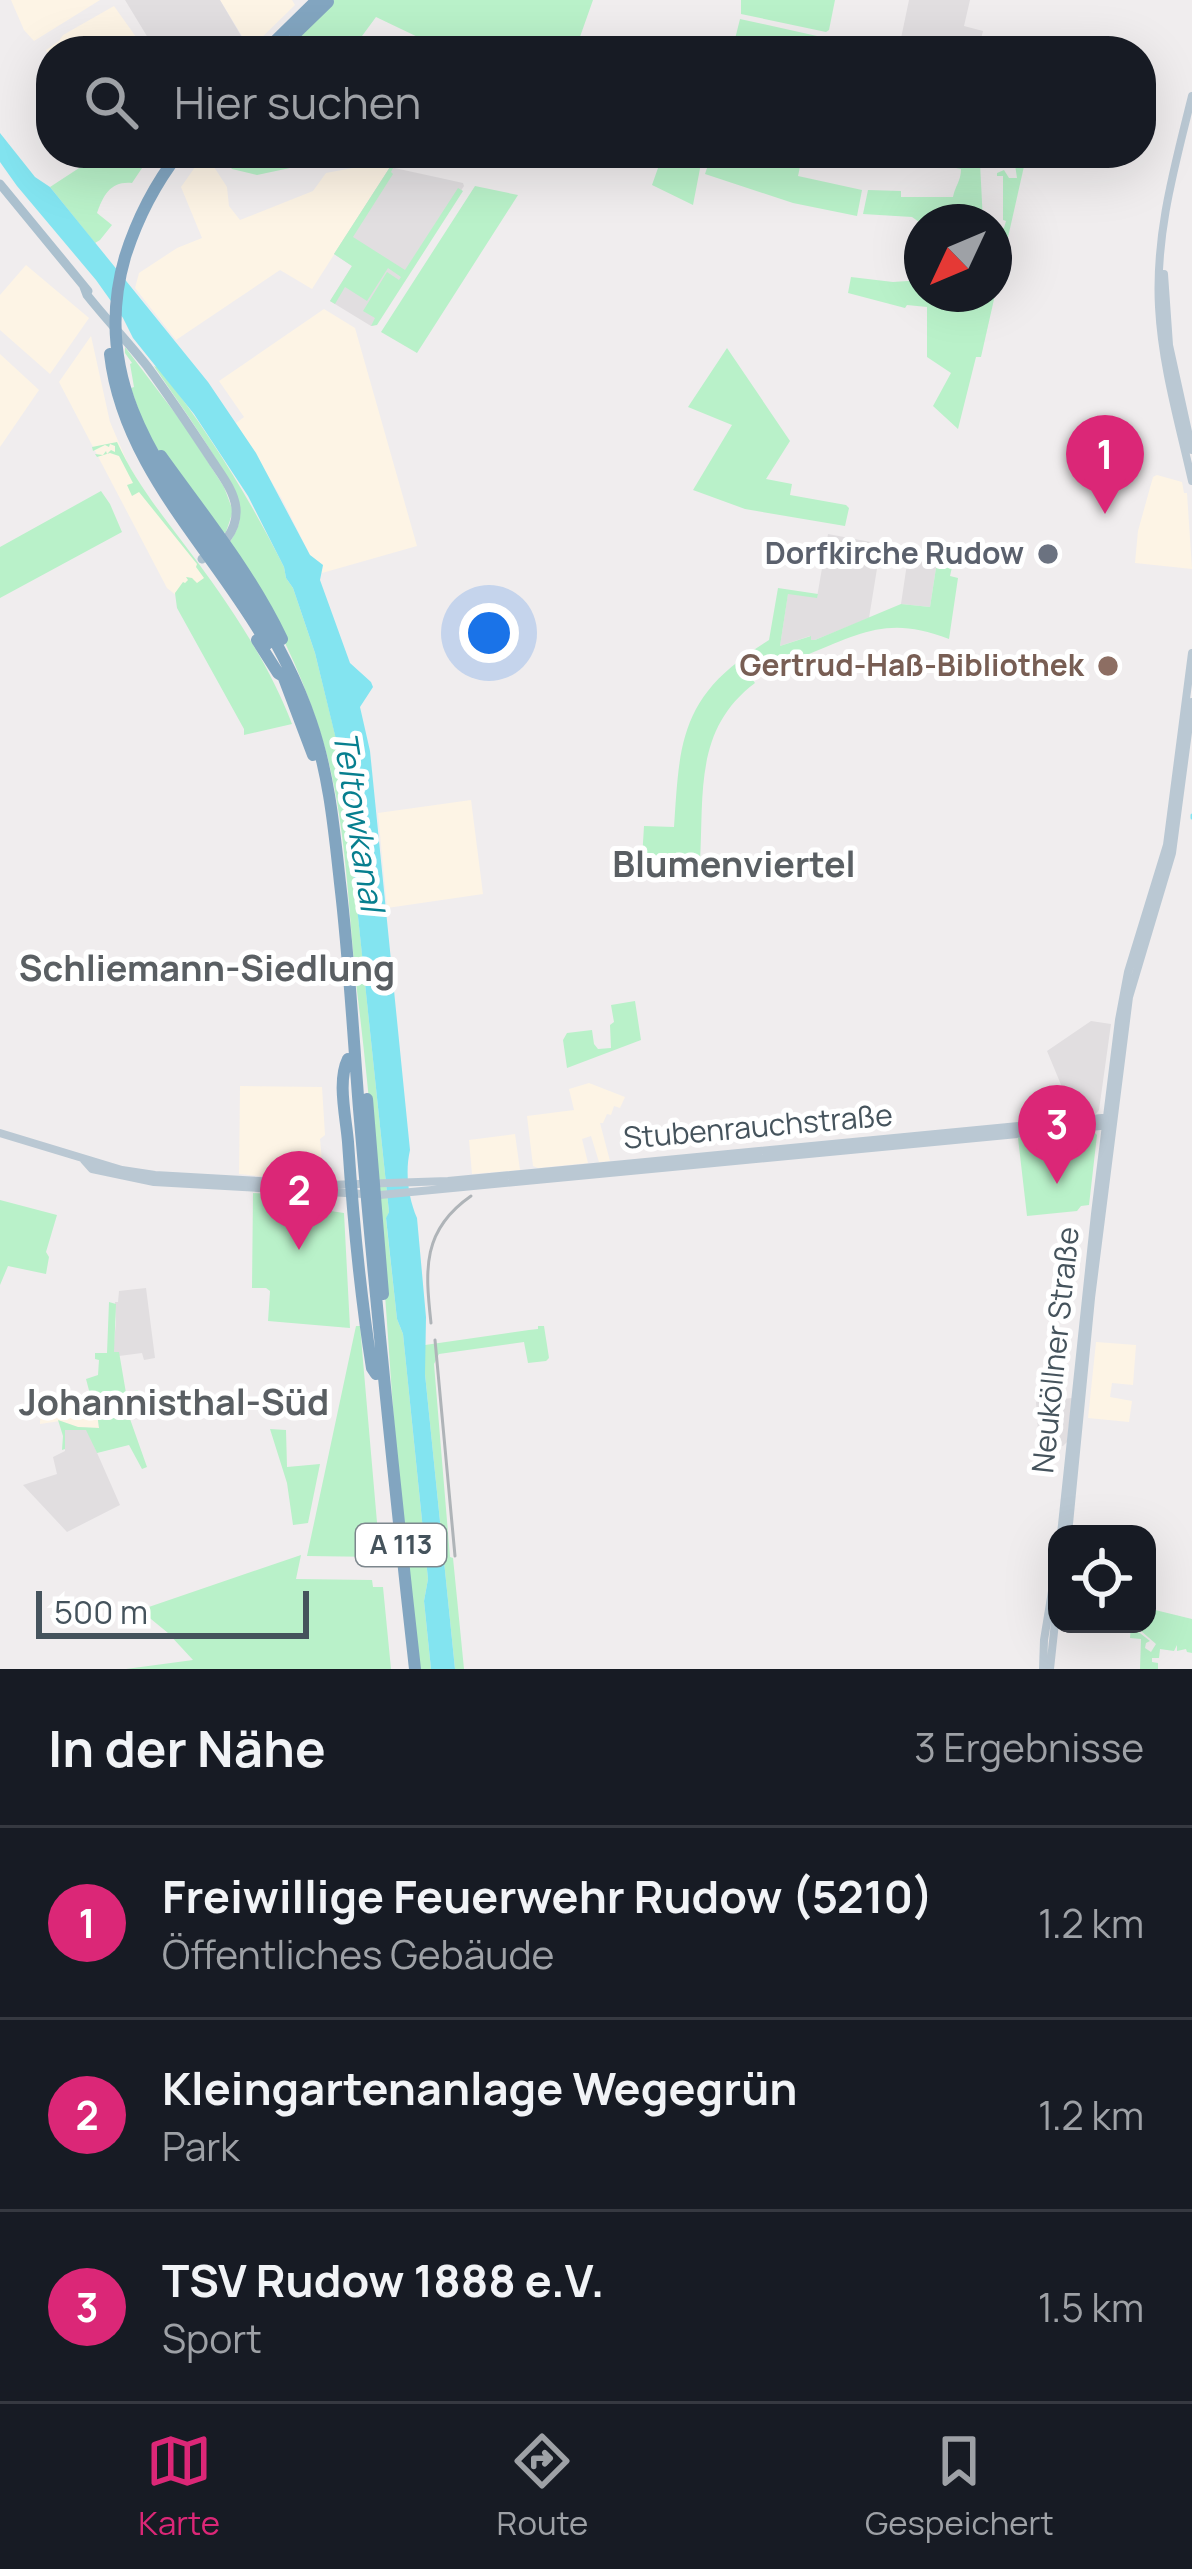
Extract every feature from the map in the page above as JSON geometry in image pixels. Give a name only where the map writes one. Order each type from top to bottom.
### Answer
[{"type":"highway","points":[[281,36],[317,0]]},
{"type":"highway","points":[[293,36],[328,2]]},
{"type":"highway","name":"A 113","points":[[159,168],[132,214],[108,318],[127,397],[141,432],[311,721],[332,810],[410,1669]]},
{"type":"highway","name":"A 113","points":[[118,268],[168,168]]},
{"type":"highway","name":"A 113","points":[[118,348],[121,419],[139,464],[170,514],[212,552]]},
{"type":"highway","points":[[212,552],[277,629],[297,676],[290,680]]},
{"type":"highway","points":[[347,999],[357,1012],[376,1190],[386,1353],[382,1360]]},
{"type":"highway","name":"A 113","points":[[347,999],[348,1059],[376,1374],[410,1669]]},
{"type":"highway","points":[[348,1059],[344,1094],[362,1305],[376,1374]]},
{"type":"main road","points":[[1191,474],[1158,282],[1163,221],[1192,96]]},
{"type":"main road","points":[[1164,330],[1167,234],[1192,117]]},
{"type":"main road","points":[[0,184],[110,317],[118,348],[174,404],[225,481],[236,516],[232,530],[212,552]]},
{"type":"main road","points":[[1180,413],[1192,450]]},
{"type":"main road","name":"Neuköllner Straße","points":[[1065,1525],[1109,1121],[1135,959],[1166,854],[1190,703],[1192,653]]},
{"type":"main road","name":"Stubenrauchstraße","points":[[353,1190],[1109,1121]]},
{"type":"main road","points":[[3,1134],[136,1173],[353,1190]]},
{"type":"main road","points":[[1047,1669],[1049,1633]]},
{"type":"main road","points":[[1047,1669],[1053,1633]]},
{"type":"shaded area","points":[[11,0],[100,0],[34,41]]},
{"type":"shaded area","points":[[125,0],[220,0],[241,36],[147,36]]},
{"type":"shaded area","points":[[220,0],[292,0],[295,5],[263,36],[242,36]]},
{"type":"shaded area","points":[[909,0],[970,0],[964,26],[983,31],[982,36],[901,36]]},
{"type":"shaded area","points":[[114,6],[135,36],[62,36]]},
{"type":"shaded area","points":[[194,168],[215,168],[227,187],[229,206],[240,220],[313,191],[326,173],[389,168],[312,289],[280,270],[176,340],[135,288],[139,273],[202,238],[181,187]]},
{"type":"shaded area","points":[[389,168],[463,183],[375,325],[330,301],[352,266],[334,254]]},
{"type":"shaded area","points":[[26,265],[89,318],[50,374],[0,330],[0,295]]},
{"type":"shaded area","points":[[324,309],[355,328],[417,546],[322,573],[323,565],[310,555],[236,423],[244,417],[219,381]]},
{"type":"shaded area","points":[[91,336],[110,422],[128,464],[209,578],[177,596],[167,588],[59,382]]},
{"type":"shaded area","points":[[0,354],[39,390],[0,447]]},
{"type":"shaded area","points":[[1157,475],[1182,482],[1187,493],[1192,569],[1135,563],[1138,531]]},
{"type":"shaded area","points":[[828,534],[881,544],[869,618],[815,640],[810,641],[810,636],[780,646],[788,593],[817,597]]},
{"type":"shaded area","points":[[909,550],[938,555],[930,607],[901,604]]},
{"type":"shaded area","points":[[471,800],[483,894],[387,908],[378,813]]},
{"type":"shaded area","points":[[1091,1021],[1111,1024],[1099,1110],[1074,1116],[1047,1051]]},
{"type":"shaded area","points":[[589,1083],[625,1097],[620,1108],[614,1106],[600,1123],[610,1161],[599,1162],[591,1136],[582,1139],[588,1163],[533,1166],[527,1116],[574,1110],[569,1089]]},
{"type":"shaded area","points":[[240,1086],[322,1087],[324,1183],[239,1174]]},
{"type":"shaded area","points":[[515,1134],[520,1170],[472,1174],[469,1140]]},
{"type":"shaded area","points":[[146,1288],[155,1358],[144,1360],[142,1353],[119,1356],[113,1353],[119,1291]]},
{"type":"shaded area","points":[[1096,1342],[1136,1345],[1133,1385],[1112,1383],[1110,1397],[1132,1401],[1129,1422],[1088,1418]]},
{"type":"shaded area","points":[[41,1397],[95,1397],[99,1428],[60,1421],[40,1424]]},
{"type":"shaded area","points":[[1072,1398],[1067,1442],[1042,1448],[1036,1402]]},
{"type":"shaded area","points":[[64,1430],[87,1430],[120,1505],[67,1532],[23,1485],[57,1474],[53,1457],[65,1451]]},
{"type":"green space","points":[[331,0],[593,0],[580,36],[416,36],[376,17],[362,36],[301,36]]},
{"type":"green space","points":[[741,0],[835,0],[826,32],[741,14]]},
{"type":"green space","points":[[740,19],[817,36],[736,36]]},
{"type":"green space","points":[[79,168],[142,168],[132,183],[119,184],[106,195],[97,213],[112,225],[95,243],[50,187]]},
{"type":"green space","points":[[231,168],[290,168],[257,175]]},
{"type":"green space","points":[[389,168],[393,174],[353,237],[405,270],[458,188],[463,191],[377,325],[371,326],[375,318],[363,311],[387,272],[401,277],[388,268],[367,301],[345,287],[335,304],[330,301],[352,266],[334,254]]},
{"type":"green space","points":[[658,168],[700,168],[693,205],[652,185]]},
{"type":"green space","points":[[707,168],[800,168],[798,176],[862,190],[857,216],[793,203],[705,174]]},
{"type":"green space","points":[[956,168],[980,168],[982,204],[904,204],[904,217],[863,214],[868,190],[901,191],[901,197],[953,197],[961,169]]},
{"type":"green space","points":[[1016,168],[1024,168],[1012,220],[1012,204],[1003,204],[1003,176],[997,173],[1004,170],[1009,178],[1017,178]]},
{"type":"green space","points":[[475,186],[518,195],[417,353],[381,332]]},
{"type":"green space","points":[[851,277],[904,281],[904,308],[848,293]]},
{"type":"green space","points":[[927,312],[991,312],[958,429],[933,406],[951,373],[927,357]]},
{"type":"green space","points":[[125,347],[224,487],[233,511],[226,532],[145,429],[131,388],[132,363]]},
{"type":"green space","points":[[727,348],[790,441],[766,479],[792,484],[790,495],[846,505],[845,526],[745,509],[693,490],[732,425],[688,407]]},
{"type":"green space","points":[[154,366],[211,441],[284,567],[315,653],[342,763],[389,1212],[386,1219],[428,1579],[424,1601],[431,1669],[420,1669],[368,1088],[332,778],[296,667],[230,542],[240,519],[237,501],[218,462]]},
{"type":"green space","points":[[117,442],[143,489],[250,639],[292,724],[244,735],[177,608],[175,593],[186,577],[197,583],[204,578],[139,492],[132,496],[127,485],[133,483],[119,456],[107,454],[115,452],[115,446],[93,451],[92,447]]},
{"type":"green space","points":[[101,491],[122,532],[0,598],[0,547]]},
{"type":"green space","points":[[938,555],[954,558],[950,576],[958,578],[949,639],[910,629],[877,630],[798,658],[766,675],[749,653],[769,640],[778,588],[818,594],[817,598],[788,594],[780,646],[811,636],[815,640],[901,604],[930,607]]},
{"type":"green space","points":[[739,661],[755,683],[735,701],[712,742],[703,787],[700,862],[642,859],[644,826],[674,827],[681,756],[693,715],[719,678]]},
{"type":"green space","points":[[635,1001],[641,1040],[567,1068],[563,1040],[567,1033],[592,1030],[598,1049],[611,1048],[611,1005]]},
{"type":"green space","points":[[1093,1131],[1097,1135],[1089,1205],[1077,1211],[1027,1216],[1018,1138]]},
{"type":"green space","points":[[253,1193],[271,1194],[271,1202],[344,1213],[350,1328],[268,1321],[270,1291],[252,1288]]},
{"type":"green space","points":[[0,1200],[57,1215],[46,1252],[46,1274],[8,1266],[0,1285]]},
{"type":"green space","points":[[109,1302],[116,1304],[114,1352],[119,1352],[126,1393],[138,1390],[139,1394],[124,1402],[147,1467],[142,1469],[129,1445],[97,1453],[86,1430],[65,1430],[62,1450],[58,1420],[99,1428],[95,1398],[91,1398],[86,1379],[98,1375],[95,1353],[107,1353]]},
{"type":"green space","points":[[356,1326],[360,1326],[380,1557],[307,1556]]},
{"type":"green space","points":[[544,1326],[546,1361],[528,1363],[524,1342],[439,1354],[434,1364],[464,1669],[455,1669],[425,1345]]},
{"type":"green space","points":[[270,1429],[286,1430],[287,1467],[320,1464],[308,1523],[293,1525],[287,1483]]},
{"type":"green space","points":[[301,1555],[296,1579],[372,1580],[373,1587],[383,1587],[391,1669],[126,1669],[193,1660],[140,1610]]},
{"type":"green space","points":[[1156,1610],[1192,1619],[1192,1653],[1177,1651],[1177,1645],[1174,1651],[1160,1649],[1159,1658],[1152,1658],[1158,1669],[1140,1669],[1141,1639],[1130,1638],[1130,1633],[1150,1641],[1145,1648],[1151,1652],[1156,1644],[1143,1633],[1156,1633]]},
{"type":"water","name":"Teltowkanal","points":[[0,133],[35,177],[50,187],[208,382],[256,453],[310,555],[323,565],[320,580],[350,663],[373,687],[360,707],[370,751],[410,1150],[408,1184],[417,1218],[426,1317],[425,1374],[455,1669],[431,1669],[424,1601],[428,1579],[386,1218],[342,764],[315,653],[293,588],[248,496],[96,280],[0,162]]},
{"type":"railway","points":[[431,1323],[430,1252],[443,1223],[471,1196]]},
{"type":"railway","points":[[435,1340],[455,1556]]},
{"type":"place","name":"Freiwillige Feuerwehr Rudow (5210)","points":[[1105,514]]},
{"type":"place","name":"Dorfkirche Rudow","points":[[1048,554]]},
{"type":"place","name":"Gertrud-Haß-Bibliothek","points":[[1108,666]]},
{"type":"place","name":"TSV Rudow 1888 e.V.","points":[[1057,1184]]},
{"type":"place","name":"Kleingartenanlage Wegegrün","points":[[299,1250]]},
{"type":"district","name":"Blumenviertel","points":[[734,864]]},
{"type":"district","name":"Schliemann-Siedlung","points":[[207,968]]},
{"type":"district","name":"Johannisthal-Süd","points":[[174,1402]]}]
